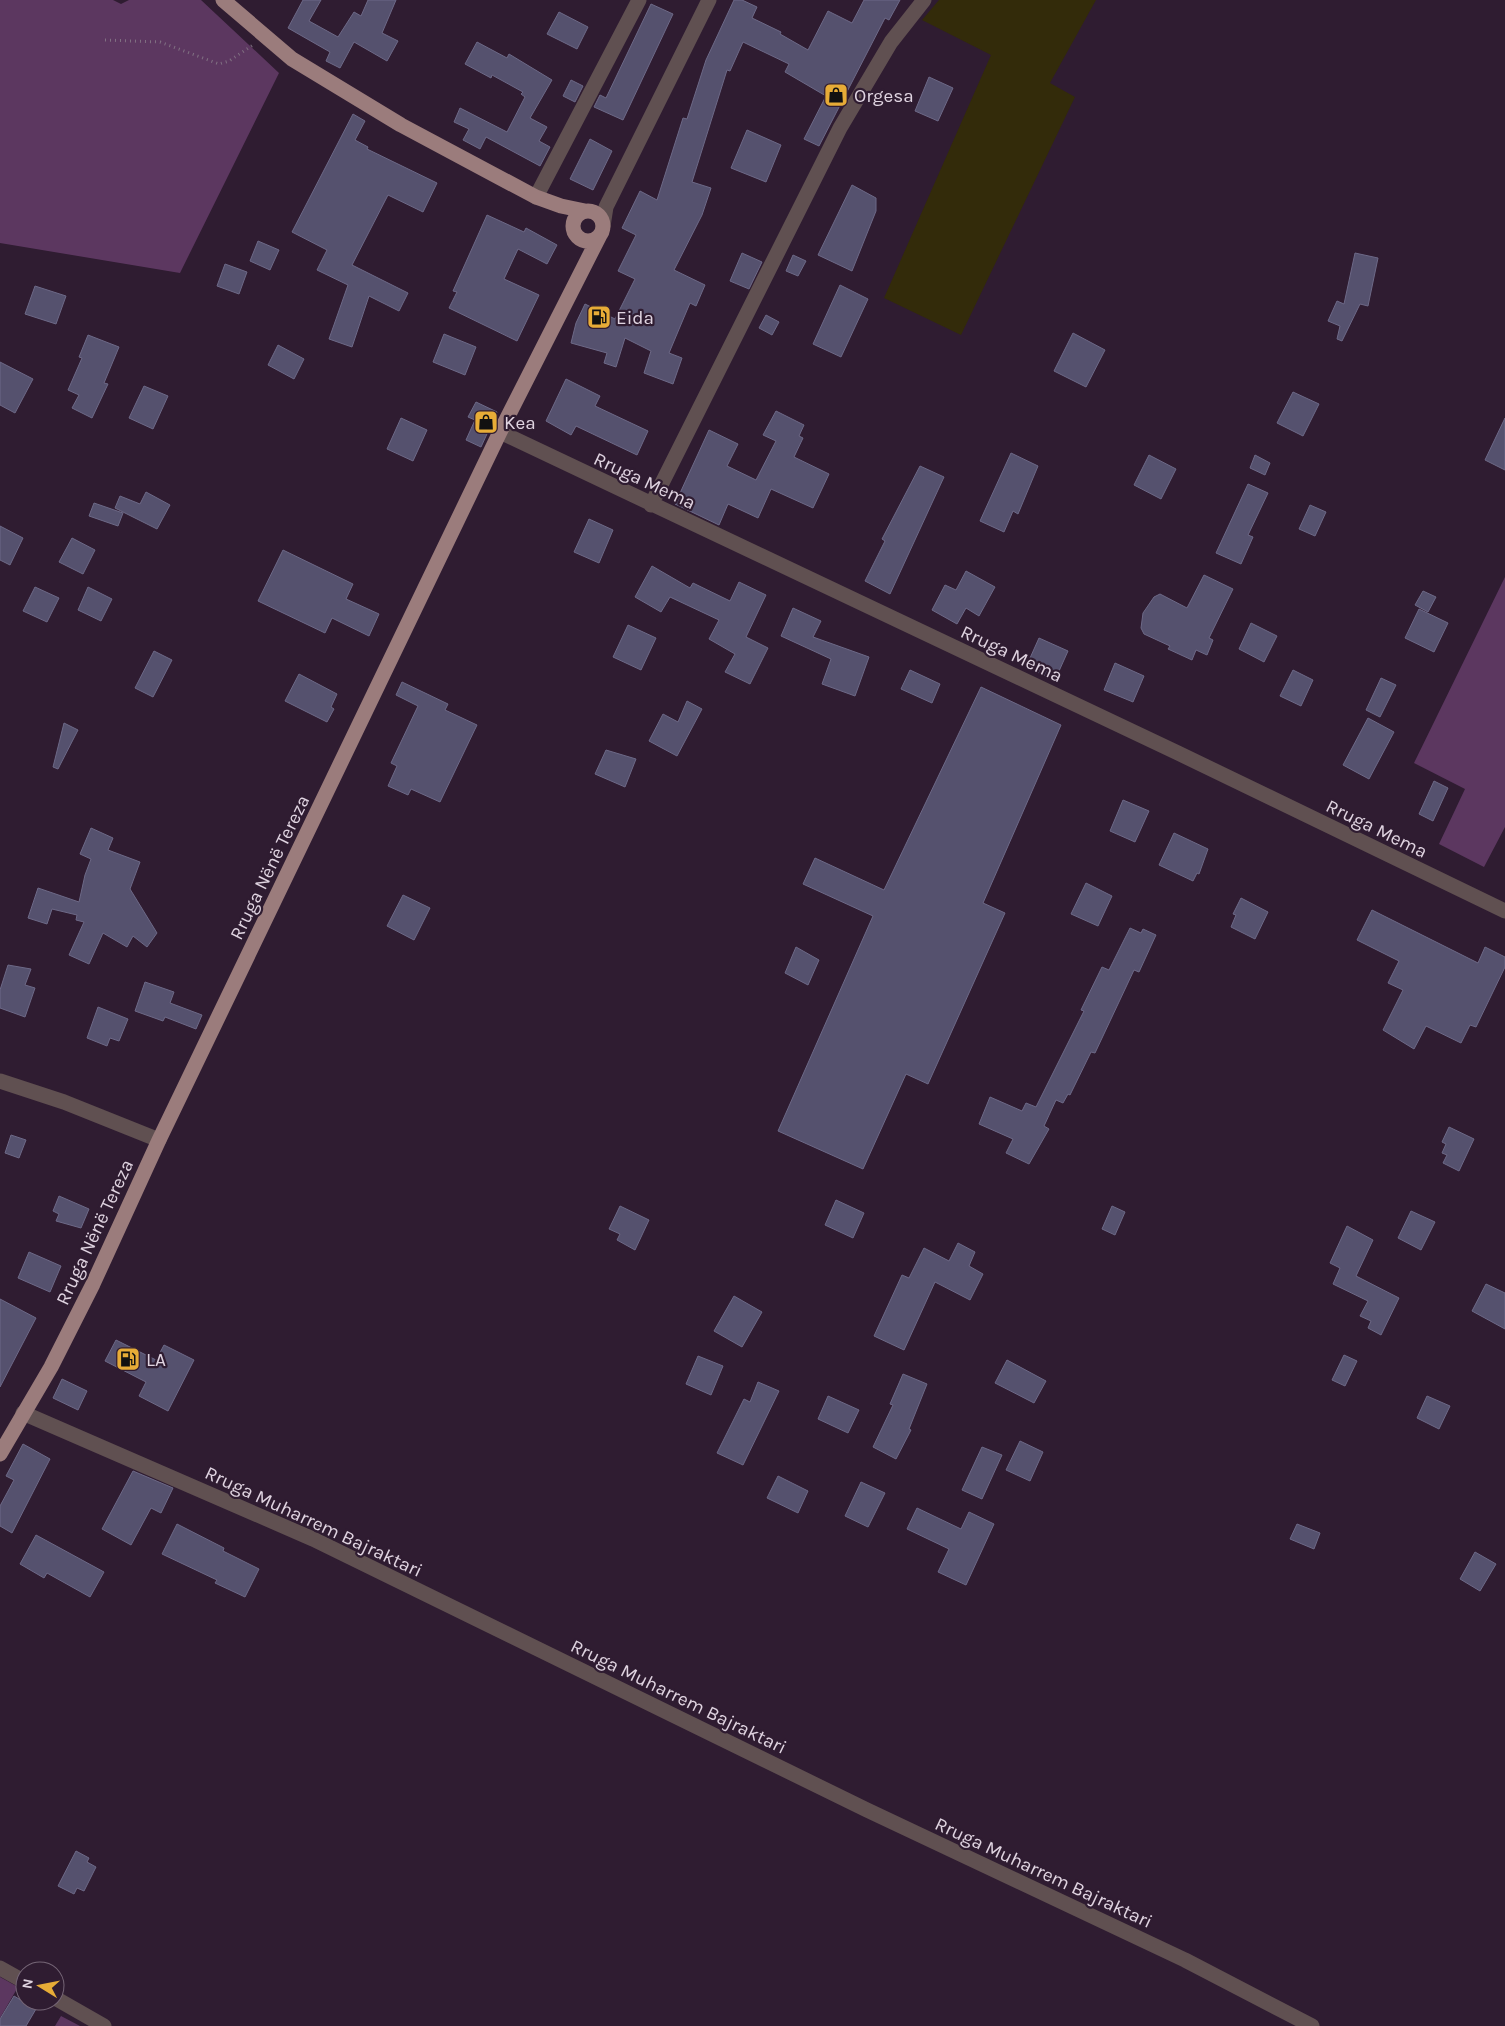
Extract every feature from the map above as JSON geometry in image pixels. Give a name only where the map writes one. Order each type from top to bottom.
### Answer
[{"type":"main road","points":[[223,0],[262,36],[292,59],[401,125],[536,197],[558,212],[574,232],[587,242],[592,242],[602,231],[599,216],[588,211],[561,206],[536,197]]},
{"type":"main road","points":[[574,232],[576,216],[588,211]]},
{"type":"main road","name":"Rruga Nënë Tereza","points":[[0,1454],[50,1368],[94,1284],[159,1140],[500,432],[602,231]]},
{"type":"main road","name":"Rruga Nënë Tereza","points":[[569,294],[576,276],[578,262],[574,232]]},
{"type":"street","points":[[536,197],[639,0]]},
{"type":"street","points":[[602,231],[606,207],[709,0]]},
{"type":"street","points":[[651,505],[840,128],[891,42],[924,0]]},
{"type":"street","points":[[588,211],[606,207]]},
{"type":"street","name":"Rruga Mema","points":[[500,432],[1178,753],[1505,911]]},
{"type":"street","points":[[0,1081],[64,1102],[159,1140]]},
{"type":"street","name":"Rruga Muharrem Bajraktari","points":[[23,1414],[314,1539],[867,1810],[1185,1960],[1312,2026]]},
{"type":"street","points":[[0,1968],[15,1976]]},
{"type":"street","points":[[65,2004],[104,2026]]},
{"type":"path","points":[[105,40],[160,42],[219,64],[237,56],[262,36]]},
{"type":"shaded area","points":[[0,0],[113,0],[121,4],[129,0],[201,0],[279,73],[180,273],[0,243]]},
{"type":"shaded area","points":[[1505,577],[1505,827],[1484,867],[1439,844],[1465,789],[1414,763]]},
{"type":"shaded area","points":[[0,1977],[15,1985],[15,1992],[0,2018]]},
{"type":"shaded area","points":[[61,2016],[80,2026],[55,2026]]},
{"type":"sand","points":[[939,0],[1096,0],[1050,83],[1075,97],[961,335],[884,298],[991,55],[922,20]]},
{"type":"building","points":[[303,0],[321,0],[309,21],[338,37],[354,12],[361,16],[368,0],[396,0],[382,33],[398,41],[387,61],[354,42],[340,68],[326,61],[330,52],[288,28]]},
{"type":"building","points":[[734,0],[742,0],[757,7],[752,18],[781,32],[780,34],[808,50],[828,11],[852,23],[864,0],[900,0],[889,20],[885,18],[819,146],[804,139],[826,96],[785,72],[789,64],[743,42],[730,71],[727,70],[692,182],[711,188],[702,215],[674,270],[705,285],[696,306],[690,303],[669,353],[682,358],[673,384],[644,373],[651,351],[625,338],[616,367],[604,363],[607,353],[571,343],[576,323],[585,304],[615,319],[635,279],[618,271],[636,235],[622,228],[640,191],[657,200],[683,118],[687,119],[706,60]]},
{"type":"building","points":[[651,4],[673,14],[623,120],[594,107],[600,95],[606,98]]},
{"type":"building","points":[[559,12],[588,27],[577,49],[547,34]]},
{"type":"building","points":[[477,42],[507,58],[509,54],[552,80],[530,118],[547,127],[539,141],[550,147],[540,166],[486,137],[480,149],[463,140],[469,129],[454,122],[460,108],[507,132],[525,97],[521,94],[523,92],[492,75],[491,78],[465,64]]},
{"type":"building","points":[[929,77],[953,88],[938,121],[915,111]]},
{"type":"building","points":[[571,80],[583,86],[575,102],[563,96]]},
{"type":"building","points":[[353,114],[365,121],[355,140],[368,147],[367,149],[437,183],[423,212],[388,195],[352,265],[408,293],[399,311],[369,296],[352,347],[329,339],[348,285],[317,270],[327,250],[292,232]]},
{"type":"building","points":[[747,130],[781,145],[766,182],[731,168]]},
{"type":"building","points":[[590,139],[612,151],[593,190],[570,179]]},
{"type":"building","points":[[852,185],[876,198],[876,211],[852,271],[818,255]]},
{"type":"building","points":[[487,215],[524,232],[526,228],[557,245],[547,264],[518,249],[504,279],[539,295],[517,341],[449,308],[457,292],[453,291]]},
{"type":"building","points":[[258,241],[279,250],[270,270],[250,261]]},
{"type":"building","points":[[742,253],[762,262],[749,289],[730,281]]},
{"type":"building","points":[[1355,253],[1378,258],[1368,306],[1360,304],[1342,341],[1337,339],[1340,326],[1328,321],[1337,301],[1344,304]]},
{"type":"building","points":[[793,255],[806,261],[798,276],[786,271]]},
{"type":"building","points":[[225,264],[247,272],[239,294],[217,286]]},
{"type":"building","points":[[840,285],[868,299],[841,357],[813,344]]},
{"type":"building","points":[[35,286],[66,296],[56,324],[25,314]]},
{"type":"building","points":[[766,315],[779,322],[772,335],[759,328]]},
{"type":"building","points":[[1073,333],[1105,350],[1086,387],[1054,371]]},
{"type":"building","points":[[444,334],[476,347],[465,375],[433,362]]},
{"type":"building","points":[[88,335],[119,347],[104,383],[108,384],[92,418],[72,408],[79,395],[68,390],[82,358],[79,357]]},
{"type":"building","points":[[278,345],[304,359],[294,379],[268,365]]},
{"type":"building","points":[[0,362],[33,379],[15,413],[0,405]]},
{"type":"building","points":[[566,379],[600,396],[595,406],[648,431],[637,455],[576,426],[571,435],[546,421]]},
{"type":"building","points":[[144,386],[168,396],[153,429],[129,418]]},
{"type":"building","points":[[1293,392],[1319,404],[1303,436],[1277,423]]},
{"type":"building","points":[[476,402],[497,412],[481,447],[466,440],[475,420],[468,417]]},
{"type":"building","points":[[776,411],[804,425],[799,436],[803,438],[794,457],[829,474],[813,508],[771,489],[758,518],[728,504],[719,525],[675,504],[709,430],[738,444],[727,466],[756,480],[776,441],[763,435]]},
{"type":"building","points":[[401,418],[427,430],[413,461],[387,449]]},
{"type":"building","points":[[1505,418],[1505,470],[1485,460]]},
{"type":"building","points":[[1011,453],[1038,466],[1018,514],[1013,511],[1004,532],[980,521]]},
{"type":"building","points":[[1149,455],[1176,469],[1161,499],[1134,485]]},
{"type":"building","points":[[1255,455],[1270,463],[1265,475],[1250,468]]},
{"type":"building","points":[[920,466],[944,477],[890,594],[865,581],[885,541],[882,539]]},
{"type":"building","points":[[1248,484],[1268,493],[1248,535],[1253,537],[1241,564],[1216,553]]},
{"type":"building","points":[[146,492],[170,505],[157,529],[115,508],[120,496],[140,504]]},
{"type":"building","points":[[94,503],[123,513],[118,526],[89,516]]},
{"type":"building","points":[[1310,505],[1326,512],[1315,536],[1299,529]]},
{"type":"building","points":[[589,519],[613,530],[599,563],[574,552]]},
{"type":"building","points":[[0,526],[23,538],[10,565],[0,560]]},
{"type":"building","points":[[72,538],[95,550],[83,574],[59,562]]},
{"type":"building","points":[[283,550],[353,584],[346,599],[379,614],[369,636],[332,618],[325,633],[258,601]]},
{"type":"building","points":[[652,566],[690,588],[693,583],[730,601],[739,582],[766,595],[746,637],[768,648],[750,684],[725,672],[735,654],[709,639],[719,620],[670,597],[661,612],[635,597]]},
{"type":"building","points":[[966,571],[995,587],[979,616],[966,608],[957,624],[932,610],[945,585],[956,590]]},
{"type":"building","points":[[1204,575],[1233,589],[1209,638],[1213,640],[1207,655],[1196,650],[1192,660],[1168,649],[1170,646],[1144,634],[1141,628],[1143,613],[1154,597],[1160,594],[1187,608]]},
{"type":"building","points":[[35,587],[59,598],[47,622],[23,611]]},
{"type":"building","points":[[88,587],[112,599],[101,621],[78,610]]},
{"type":"building","points":[[1423,591],[1436,597],[1428,612],[1415,605]]},
{"type":"building","points":[[793,608],[821,621],[813,637],[869,657],[855,696],[822,684],[831,659],[781,636]]},
{"type":"building","points":[[1419,609],[1448,623],[1434,652],[1405,638]]},
{"type":"building","points":[[1251,623],[1277,636],[1264,662],[1239,649]]},
{"type":"building","points":[[628,625],[656,638],[641,670],[613,657]]},
{"type":"building","points":[[1039,638],[1068,651],[1055,680],[1026,667]]},
{"type":"building","points":[[154,651],[172,660],[153,697],[135,688]]},
{"type":"building","points":[[1115,663],[1144,676],[1133,702],[1104,690]]},
{"type":"building","points":[[910,670],[940,684],[932,703],[901,689]]},
{"type":"building","points":[[1293,670],[1313,680],[1301,706],[1280,696]]},
{"type":"building","points":[[299,674],[337,694],[331,707],[334,709],[327,722],[285,701]]},
{"type":"building","points":[[1381,678],[1396,685],[1380,717],[1366,710]]},
{"type":"building","points":[[402,682],[448,704],[445,710],[477,725],[440,802],[411,789],[408,795],[388,786],[397,766],[391,763],[418,706],[396,695]]},
{"type":"building","points":[[981,687],[1061,725],[983,903],[1005,913],[928,1084],[906,1074],[863,1169],[778,1131],[873,916],[803,884],[815,858],[884,890]]},
{"type":"building","points":[[687,701],[702,709],[677,756],[649,741],[663,714],[678,722]]},
{"type":"building","points":[[1368,718],[1394,732],[1369,779],[1343,765]]},
{"type":"building","points":[[64,723],[78,730],[58,769],[53,767]]},
{"type":"building","points":[[606,750],[636,759],[625,787],[595,774]]},
{"type":"building","points":[[1434,781],[1448,788],[1433,821],[1419,814]]},
{"type":"building","points":[[1123,800],[1149,811],[1135,842],[1110,831]]},
{"type":"building","points":[[91,828],[113,838],[108,850],[140,862],[130,889],[157,933],[147,947],[133,936],[127,947],[103,933],[89,964],[69,955],[84,922],[76,920],[77,915],[52,909],[47,924],[28,918],[38,888],[79,902],[91,859],[80,854]]},
{"type":"building","points":[[1174,833],[1208,849],[1199,874],[1197,873],[1193,881],[1159,865]]},
{"type":"building","points":[[1086,883],[1112,896],[1098,926],[1071,914]]},
{"type":"building","points":[[403,895],[430,908],[414,940],[387,926]]},
{"type":"building","points":[[1241,898],[1268,912],[1255,939],[1231,927],[1236,915],[1233,914]]},
{"type":"building","points":[[1372,910],[1478,963],[1485,947],[1505,957],[1505,967],[1476,1027],[1470,1025],[1461,1043],[1426,1026],[1414,1049],[1383,1030],[1403,990],[1388,983],[1399,961],[1357,940]]},
{"type":"building","points":[[1130,928],[1141,933],[1143,929],[1156,935],[1139,972],[1134,970],[1095,1053],[1091,1052],[1070,1095],[1068,1094],[1063,1103],[1056,1100],[1044,1126],[1049,1129],[1029,1164],[1006,1153],[1013,1139],[979,1124],[990,1097],[1022,1111],[1026,1103],[1036,1107],[1084,1011],[1081,1010],[1102,967],[1109,970]]},
{"type":"building","points":[[796,947],[819,960],[808,985],[785,973]]},
{"type":"building","points":[[8,965],[31,969],[25,985],[35,988],[25,1017],[0,1008],[0,990]]},
{"type":"building","points":[[145,982],[174,992],[170,1003],[202,1015],[196,1029],[165,1017],[163,1021],[135,1011]]},
{"type":"building","points":[[98,1007],[128,1019],[119,1041],[110,1038],[107,1046],[87,1038]]},
{"type":"building","points":[[1449,1127],[1474,1139],[1459,1171],[1443,1163],[1447,1155],[1442,1153],[1446,1144],[1442,1142]]},
{"type":"building","points":[[11,1135],[26,1140],[19,1158],[5,1153]]},
{"type":"building","points":[[59,1196],[89,1209],[81,1228],[56,1221],[59,1214],[53,1211]]},
{"type":"building","points":[[836,1200],[864,1213],[853,1238],[825,1225]]},
{"type":"building","points":[[620,1206],[649,1220],[635,1250],[617,1240],[620,1234],[609,1229]]},
{"type":"building","points":[[1112,1206],[1125,1212],[1115,1235],[1102,1229]]},
{"type":"building","points":[[1411,1211],[1435,1222],[1421,1250],[1398,1238]]},
{"type":"building","points":[[1347,1226],[1373,1240],[1356,1276],[1399,1298],[1381,1335],[1368,1328],[1371,1321],[1360,1316],[1368,1301],[1333,1284],[1340,1268],[1330,1263]]},
{"type":"building","points":[[958,1243],[975,1252],[969,1266],[983,1274],[970,1300],[935,1282],[904,1350],[874,1336],[902,1275],[909,1278],[924,1248],[949,1261]]},
{"type":"building","points":[[29,1252],[61,1266],[50,1292],[18,1278]]},
{"type":"building","points":[[1486,1284],[1505,1293],[1505,1329],[1472,1311]]},
{"type":"building","points":[[734,1296],[762,1312],[742,1347],[714,1331]]},
{"type":"building","points":[[0,1299],[36,1318],[0,1387]]},
{"type":"building","points":[[116,1340],[156,1360],[164,1345],[194,1360],[168,1411],[139,1396],[146,1382],[105,1361]]},
{"type":"building","points":[[1344,1355],[1357,1361],[1345,1386],[1332,1380]]},
{"type":"building","points":[[698,1356],[723,1366],[711,1395],[686,1384]]},
{"type":"building","points":[[1007,1360],[1046,1381],[1034,1403],[995,1383]]},
{"type":"building","points":[[903,1374],[927,1384],[909,1429],[911,1430],[896,1459],[873,1447],[893,1405],[890,1404]]},
{"type":"building","points":[[62,1379],[87,1391],[78,1410],[53,1398]]},
{"type":"building","points":[[758,1382],[779,1391],[743,1465],[717,1453],[744,1399],[750,1402]]},
{"type":"building","points":[[828,1396],[859,1410],[848,1433],[818,1419]]},
{"type":"building","points":[[1427,1396],[1450,1406],[1439,1429],[1417,1418]]},
{"type":"building","points":[[1020,1441],[1043,1452],[1030,1481],[1006,1470]]},
{"type":"building","points":[[23,1444],[50,1459],[12,1533],[0,1526],[0,1506],[14,1480],[6,1476]]},
{"type":"building","points":[[982,1447],[1002,1455],[982,1499],[962,1490]]},
{"type":"building","points":[[133,1471],[173,1488],[161,1513],[151,1508],[131,1545],[102,1529]]},
{"type":"building","points":[[778,1476],[808,1491],[798,1513],[767,1498]]},
{"type":"building","points":[[861,1482],[885,1493],[868,1527],[845,1516]]},
{"type":"building","points":[[917,1508],[961,1529],[969,1512],[994,1524],[966,1585],[938,1572],[949,1549],[907,1529]]},
{"type":"building","points":[[177,1524],[224,1548],[223,1551],[259,1569],[245,1597],[215,1583],[217,1580],[162,1554]]},
{"type":"building","points":[[1297,1524],[1320,1533],[1314,1549],[1290,1539]]},
{"type":"building","points":[[36,1535],[104,1572],[90,1597],[47,1573],[44,1578],[20,1564]]},
{"type":"building","points":[[1475,1552],[1496,1564],[1480,1591],[1460,1579]]},
{"type":"building","points":[[76,1851],[89,1858],[87,1862],[96,1867],[84,1891],[77,1888],[74,1894],[58,1886]]},
{"type":"building","points":[[14,1996],[15,2011],[35,2011],[26,2026],[0,2026],[0,2019]]},
{"type":"place","name":"Orgesa","points":[[836,95]]},
{"type":"place","name":"Eida","points":[[599,317]]},
{"type":"place","name":"Kea","points":[[486,422]]},
{"type":"place","name":"LA","points":[[128,1359]]}]
